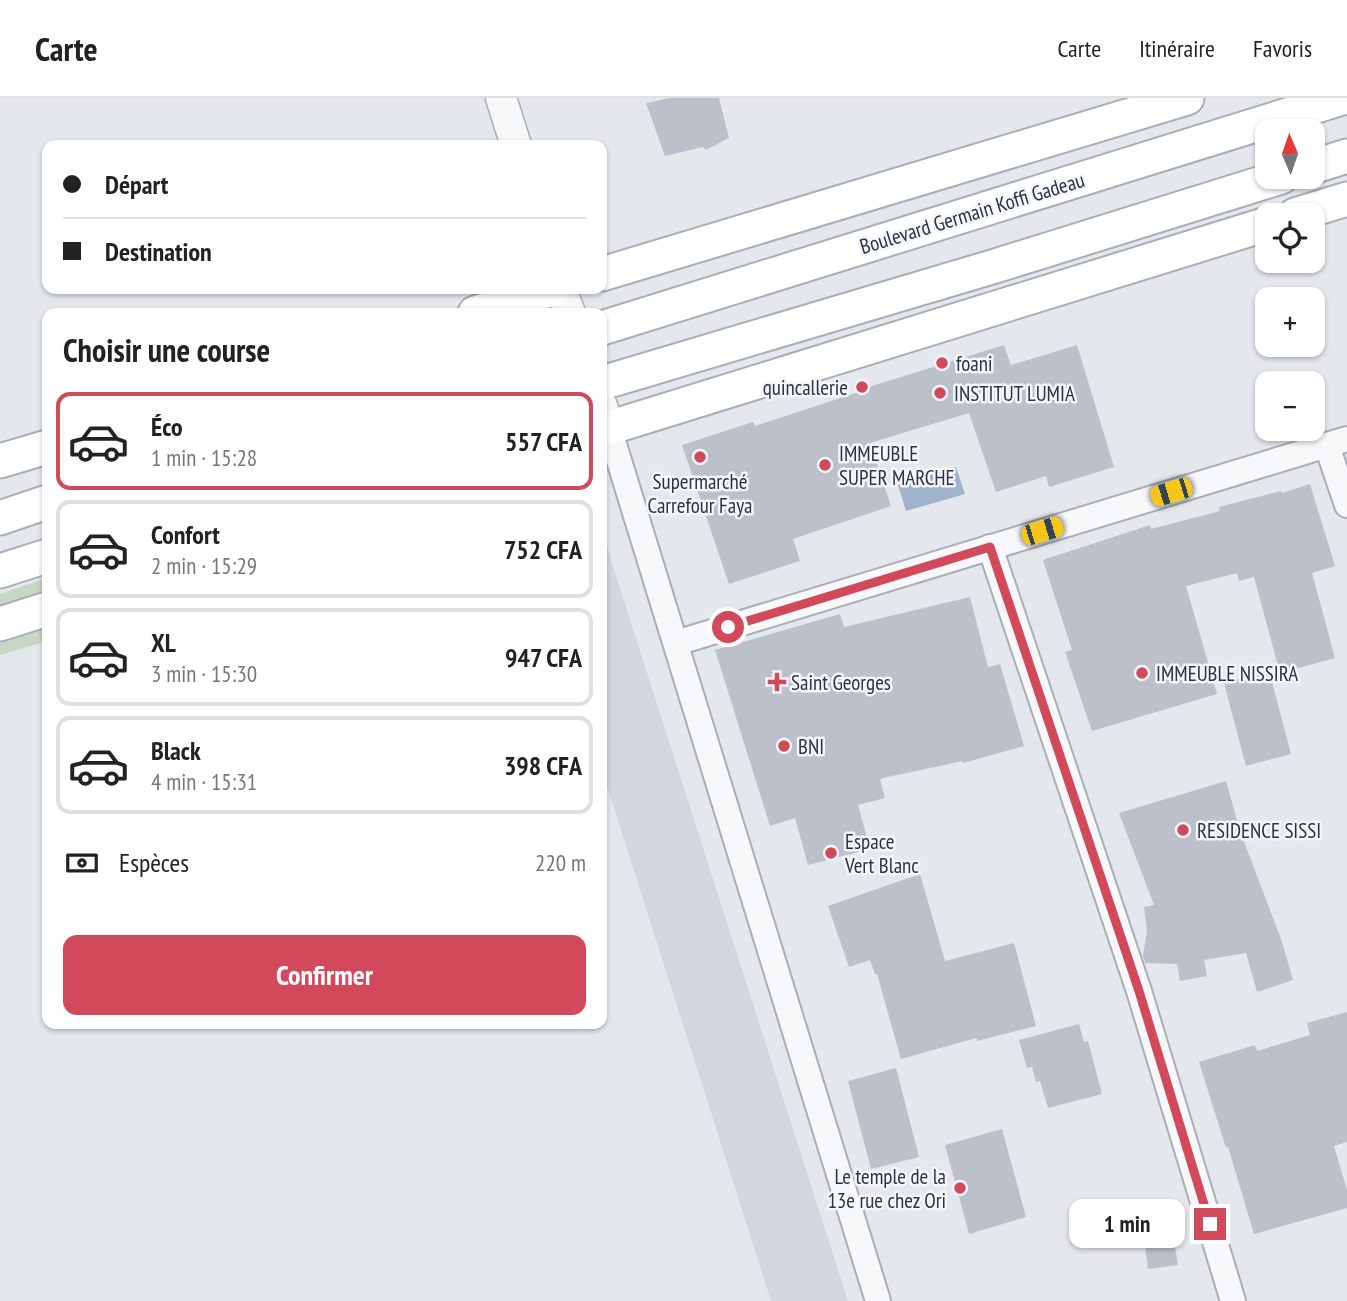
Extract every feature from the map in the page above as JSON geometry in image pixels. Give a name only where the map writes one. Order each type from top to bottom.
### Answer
[{"type":"main road","points":[[607,272],[1187,98]]},
{"type":"main road","name":"Boulevard Germain Koffi Gadeau","points":[[607,326],[1342,98]]},
{"type":"main road","points":[[1325,163],[1347,156]]},
{"type":"main road","points":[[607,382],[1255,185]]},
{"type":"main road","points":[[1325,206],[1347,199]]},
{"type":"main road","points":[[607,420],[1255,228]]},
{"type":"main road","points":[[491,308],[537,294]]},
{"type":"main road","points":[[0,461],[42,448]]},
{"type":"main road","points":[[0,518],[42,504]]},
{"type":"main road","points":[[0,571],[42,558]]},
{"type":"main road","points":[[0,624],[42,611]]},
{"type":"street","points":[[500,98],[514,140]]},
{"type":"street","points":[[607,430],[676,643],[878,1301]]},
{"type":"street","points":[[676,643],[1337,442],[1347,505]]},
{"type":"street","points":[[990,547],[1139,991],[1233,1301]]},
{"type":"shaded area","points":[[607,548],[848,1301],[771,1301],[607,786]]},
{"type":"green space","points":[[42,580],[42,642],[0,655],[0,594]]},
{"type":"water","points":[[956,467],[965,494],[906,511],[898,485]]},
{"type":"building","points":[[670,98],[719,98],[729,138],[706,150],[703,147],[665,156],[646,103]]},
{"type":"building","points":[[1004,345],[1011,365],[1077,345],[1114,467],[1049,487],[1046,476],[996,492],[969,413],[870,443],[891,506],[793,539],[800,561],[729,584],[682,445],[753,422],[755,426]]},
{"type":"building","points":[[1310,484],[1335,566],[1312,573],[1335,658],[1280,673],[1254,577],[1239,581],[1237,573],[1186,586],[1217,694],[1092,731],[1065,652],[1072,650],[1043,560],[1150,525],[1151,529],[1220,511],[1219,507]]},
{"type":"building","points":[[970,597],[988,667],[1000,664],[1024,746],[963,763],[883,778],[880,780],[885,798],[858,805],[870,849],[808,865],[795,818],[770,826],[715,650],[840,614],[844,627]]},
{"type":"building","points":[[1269,671],[1291,754],[1246,766],[1224,683]]},
{"type":"building","points":[[1226,781],[1240,831],[1281,939],[1293,980],[1257,992],[1246,953],[1204,960],[1207,976],[1180,981],[1177,964],[1145,963],[1143,955],[1147,931],[1144,907],[1154,905],[1119,813]]},
{"type":"building","points":[[920,874],[945,961],[1014,943],[1036,1026],[977,1041],[976,1038],[901,1059],[877,974],[870,960],[849,967],[828,906]]},
{"type":"building","points":[[1347,1012],[1347,1142],[1334,1146],[1347,1190],[1347,1208],[1254,1234],[1199,1062],[1255,1045],[1257,1051],[1310,1035],[1307,1023]]},
{"type":"building","points":[[1079,1024],[1084,1042],[1088,1041],[1102,1094],[1048,1108],[1040,1081],[1036,1082],[1032,1067],[1027,1068],[1019,1040]]},
{"type":"building","points":[[896,1068],[919,1157],[871,1169],[848,1081]]},
{"type":"building","points":[[1002,1129],[1026,1217],[969,1234],[945,1145]]},
{"type":"building","points":[[1174,1241],[1178,1265],[1148,1269],[1145,1245]]},
{"type":"place","name":"foani","points":[[942,363]]},
{"type":"place","name":"quincallerie","points":[[862,387]]},
{"type":"place","name":"INSTITUT LUMIA","points":[[940,393]]},
{"type":"place","name":"Supermarché Carrefour Faya","points":[[700,457]]},
{"type":"place","name":"IMMEUBLE SUPER MARCHE","points":[[825,465]]},
{"type":"place","name":"IMMEUBLE NISSIRA","points":[[1142,673]]},
{"type":"place","name":"Saint Georges","points":[[777,682]]},
{"type":"place","name":"BNI","points":[[784,746]]},
{"type":"place","name":"RESIDENCE SISSI","points":[[1183,830]]},
{"type":"place","name":"Espace Vert Blanc","points":[[831,853]]},
{"type":"place","name":"Le temple de la 13e rue chez Ori","points":[[960,1188]]},
{"type":"route","points":[[728,627],[990,547],[1139,991],[1210,1224]]}]
